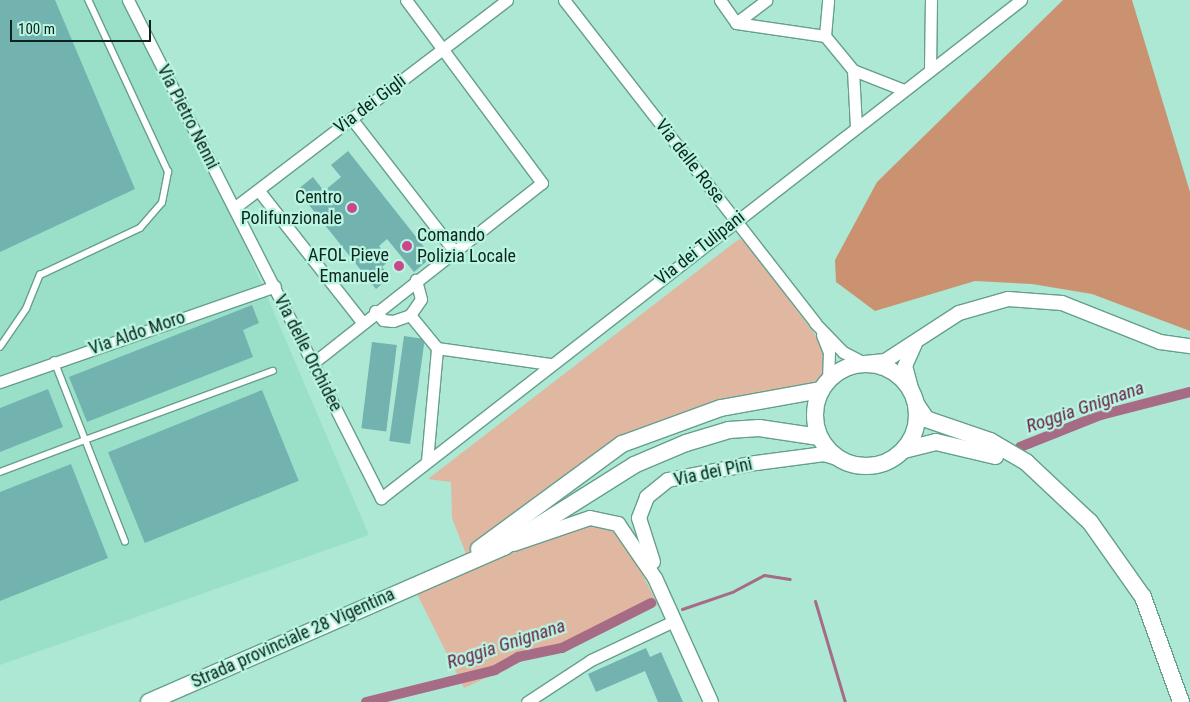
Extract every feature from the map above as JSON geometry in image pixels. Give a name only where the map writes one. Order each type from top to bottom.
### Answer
[{"type":"main road","points":[[437,574],[488,544],[622,444],[721,408],[824,385],[849,366],[865,363],[895,372],[914,398],[926,419],[990,441],[1026,462],[1090,522],[1143,597],[1181,702]]},
{"type":"main road","points":[[824,385],[814,411],[819,438],[837,458],[874,466],[904,450],[936,442],[984,450],[1040,482],[1090,522]]},
{"type":"main road","points":[[904,450],[914,433],[914,398]]},
{"type":"main road","points":[[437,574],[504,547],[634,465],[686,443],[728,430],[759,428],[786,429],[819,438]]},
{"type":"main road","name":"Strada provinciale 28 Vigentina","points":[[148,702],[437,574]]},
{"type":"street","name":"Via Pietro Nenni","points":[[128,0],[234,208]]},
{"type":"street","points":[[313,363],[362,322],[542,183],[406,0]]},
{"type":"street","name":"Via dei Gigli","points":[[234,208],[259,191],[351,118],[507,0]]},
{"type":"street","name":"Via delle Rose","points":[[564,0],[737,220],[815,323],[843,352],[865,363]]},
{"type":"street","points":[[720,0],[736,23],[825,36],[853,70],[904,90]]},
{"type":"street","points":[[736,23],[766,0]]},
{"type":"street","points":[[825,36],[828,0]]},
{"type":"street","points":[[930,70],[931,0]]},
{"type":"street","name":"Via dei Tulipani","points":[[381,498],[550,364],[1021,0]]},
{"type":"street","points":[[853,70],[856,128]]},
{"type":"street","points":[[351,118],[455,252]]},
{"type":"street","points":[[259,191],[362,322]]},
{"type":"street","name":"Via delle Orchidee","points":[[234,208],[381,498]]},
{"type":"street","points":[[375,312],[383,320],[393,321],[410,315],[421,299],[416,280]]},
{"type":"street","name":"Via Aldo Moro","points":[[0,382],[54,361],[275,286]]},
{"type":"street","points":[[865,363],[885,361],[924,334],[982,304],[1036,298],[1062,303],[1160,342],[1190,346]]},
{"type":"street","points":[[410,315],[437,348],[550,364]]},
{"type":"street","name":"Via delle Rose","points":[[815,323],[829,352],[824,385]]},
{"type":"street","points":[[914,398],[905,366],[912,347],[924,334]]},
{"type":"street","points":[[427,461],[437,348]]},
{"type":"street","name":"Via dei Pini","points":[[633,541],[639,502],[660,478],[712,462],[798,453],[819,438]]},
{"type":"street","name":"Via dei Pini","points":[[655,578],[640,518],[654,488],[668,480],[732,466],[824,454],[837,458]]},
{"type":"street","name":"Via dei Pini","points":[[504,547],[578,520],[601,517],[618,524],[633,541],[655,578],[711,702]]},
{"type":"street","points":[[527,702],[542,697],[590,660],[674,621]]},
{"type":"lane","points":[[0,348],[26,309],[40,275],[140,228],[162,203],[168,172],[88,0]]},
{"type":"lane","points":[[54,361],[125,542]]},
{"type":"lane","points":[[0,472],[273,371]]},
{"type":"shaded area","points":[[0,0],[136,0],[233,194],[225,198],[369,535],[0,665]]},
{"type":"shaded area","points":[[1063,0],[1132,0],[1190,192],[1190,331],[1092,294],[1032,284],[975,281],[875,311],[836,282],[835,260],[877,182]]},
{"type":"shaded area","points":[[739,239],[746,242],[816,336],[824,352],[824,373],[819,381],[809,388],[712,402],[650,426],[466,554],[452,518],[451,482],[428,479]]},
{"type":"shaded area","points":[[587,522],[612,527],[632,554],[658,605],[560,651],[540,653],[464,688],[416,592]]},
{"type":"building","points":[[0,0],[55,0],[135,189],[0,252]]},
{"type":"building","name":"Centro Polifunzionale","points":[[348,151],[432,257],[414,272],[387,239],[379,246],[390,260],[382,267],[390,277],[376,289],[297,190],[313,177],[324,191],[341,177],[331,165]]},
{"type":"building","points":[[252,305],[259,323],[243,330],[253,357],[87,422],[69,377]]},
{"type":"building","points":[[404,336],[425,339],[410,444],[389,441]]},
{"type":"building","points":[[372,342],[397,345],[386,431],[361,428]]},
{"type":"building","points":[[48,389],[63,427],[0,452],[0,408]]},
{"type":"building","points":[[262,390],[299,481],[145,543],[108,452]]},
{"type":"building","points":[[71,464],[108,558],[0,601],[0,492]]},
{"type":"building","points":[[646,648],[650,657],[661,652],[683,702],[658,702],[645,671],[596,692],[588,674]]},
{"type":"waterway","name":"Roggia Gnignana","points":[[1020,447],[1101,415],[1190,392]]},
{"type":"waterway","points":[[682,609],[732,592],[764,575],[790,579]]},
{"type":"waterway","points":[[815,601],[845,702]]},
{"type":"waterway","name":"Roggia Gnignana","points":[[366,702],[495,670],[518,657],[562,648],[651,603]]},
{"type":"place","name":"Centro Polifunzionale","points":[[352,208]]},
{"type":"place","name":"Comando Polizia Locale","points":[[407,246]]},
{"type":"place","name":"AFOL Pieve Emanuele","points":[[399,266]]}]
